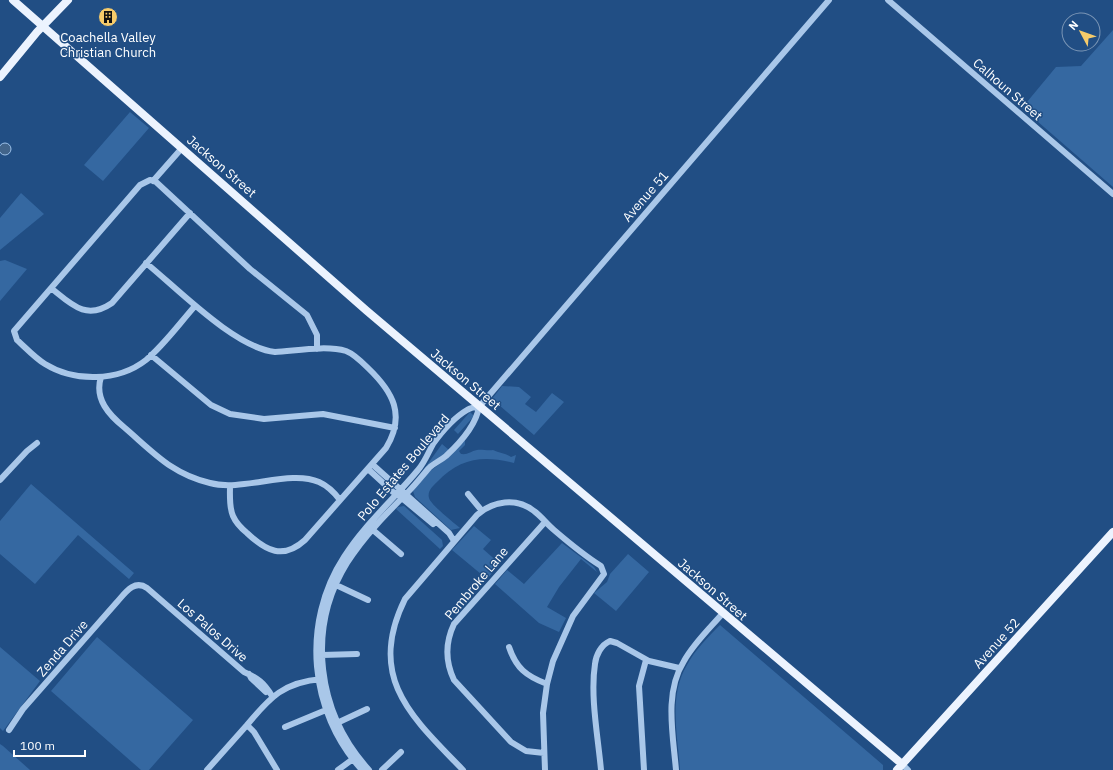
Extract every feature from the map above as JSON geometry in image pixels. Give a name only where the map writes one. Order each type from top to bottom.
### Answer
[{"type":"main road","name":"Jackson Street","points":[[13,0],[367,311],[903,768]]},
{"type":"main road","points":[[0,77],[68,0]]},
{"type":"main road","name":"Avenue 52","points":[[903,768],[1113,532]]},
{"type":"street","name":"Avenue 51","points":[[479,406],[829,0]]},
{"type":"street","name":"Calhoun Street","points":[[888,0],[1113,194]]},
{"type":"street","points":[[153,181],[182,148]]},
{"type":"street","points":[[195,306],[151,355],[136,367],[101,377],[80,377],[44,364],[17,340],[14,331],[140,185],[146,180],[153,181],[250,269],[307,315],[317,335],[317,349]]},
{"type":"street","points":[[51,288],[76,308],[85,311],[104,309],[112,303],[190,213]]},
{"type":"street","points":[[146,263],[195,306],[240,339],[258,349],[275,352],[317,349],[336,349],[347,351],[356,357],[374,374],[392,398],[396,410],[395,428],[386,448],[300,545],[288,551],[278,552],[255,541],[236,522],[231,509],[230,486]]},
{"type":"street","points":[[151,355],[211,405],[230,414],[264,418],[324,414],[395,428]]},
{"type":"street","points":[[101,377],[99,384],[100,396],[109,415],[169,466],[191,478],[211,484],[230,486],[293,479],[312,480],[331,489],[340,500]]},
{"type":"street","name":"Polo Estates Boulevard","points":[[362,770],[337,734],[326,710],[315,652],[318,625],[323,602],[331,580],[354,543],[401,494],[429,468],[446,456],[464,436],[477,418],[479,406],[467,410],[450,424],[433,445],[425,462],[401,494],[347,563],[336,585],[326,616],[321,679],[336,723],[354,753],[369,770]]},
{"type":"street","points":[[0,480],[26,451],[37,443]]},
{"type":"street","points":[[370,467],[449,533],[454,541]]},
{"type":"street","points":[[468,494],[482,511]]},
{"type":"street","points":[[463,770],[408,710],[398,692],[391,659],[392,635],[399,611],[405,599],[454,541],[482,511],[499,503],[516,503],[534,511],[600,566],[603,571],[603,577],[587,594],[567,627],[553,661],[547,684],[543,713],[545,770]]},
{"type":"street","name":"Pembroke Lane","points":[[544,753],[526,751],[511,742],[461,689],[454,680],[447,661],[447,642],[454,624],[546,522]]},
{"type":"street","points":[[373,530],[401,554]]},
{"type":"street","name":"Los Palos Drive","points":[[137,584],[147,588],[244,672],[254,675],[272,696]]},
{"type":"street","name":"Zenda Drive","points":[[9,730],[23,709],[117,602],[132,586],[137,584]]},
{"type":"street","points":[[336,585],[368,600]]},
{"type":"street","points":[[676,770],[671,705],[679,668],[693,648],[723,613]]},
{"type":"street","points":[[601,770],[594,691],[595,663],[600,649],[610,641],[617,643],[646,660],[679,668]]},
{"type":"street","points":[[509,647],[517,666],[523,672],[547,684]]},
{"type":"street","points":[[322,655],[357,654]]},
{"type":"street","points":[[644,770],[639,686],[646,660]]},
{"type":"street","points":[[207,770],[272,696],[293,684],[321,679]]},
{"type":"street","points":[[336,723],[367,709]]},
{"type":"street","points":[[285,727],[326,710]]},
{"type":"street","points":[[247,725],[254,732],[277,770]]},
{"type":"street","points":[[382,770],[400,752]]},
{"type":"street","points":[[338,770],[353,759]]},
{"type":"shaded area","points":[[1113,30],[1113,187],[1022,108],[1056,67],[1081,66],[1093,52],[1101,52],[1101,44]]},
{"type":"shaded area","points":[[130,112],[149,128],[103,181],[84,165]]},
{"type":"shaded area","points":[[3,143],[7,143],[11,149],[7,155],[3,155],[-1,151],[-1,147]]},
{"type":"shaded area","points":[[21,193],[44,214],[0,250],[0,218]]},
{"type":"shaded area","points":[[5,260],[27,269],[0,301],[0,261]]},
{"type":"shaded area","points":[[502,386],[519,387],[531,397],[525,404],[536,412],[552,393],[564,402],[534,435],[492,399]]},
{"type":"shaded area","points":[[470,412],[474,416],[458,434],[454,430]]},
{"type":"shaded area","points":[[465,440],[465,445],[459,451],[461,454],[466,454],[475,450],[493,450],[511,457],[516,455],[514,463],[492,459],[482,459],[463,463],[446,474],[432,487],[429,493],[429,498],[431,501],[460,528],[451,530],[415,497],[413,491],[430,471],[448,458]]},
{"type":"shaded area","points":[[442,444],[449,450],[419,476]]},
{"type":"shaded area","points":[[31,484],[134,573],[129,579],[78,535],[35,584],[0,554],[0,521]]},
{"type":"shaded area","points":[[404,506],[442,540],[443,546],[440,549],[396,509]]},
{"type":"shaded area","points":[[474,526],[491,540],[483,549],[500,564],[487,579],[452,550]]},
{"type":"shaded area","points":[[562,543],[594,567],[597,572],[581,559],[559,587],[547,607],[566,618],[559,632],[539,623],[495,584],[507,570],[524,584]]},
{"type":"shaded area","points":[[628,554],[649,572],[616,611],[594,593],[607,582],[610,574]]},
{"type":"shaded area","points":[[720,625],[883,765],[883,770],[680,770],[676,730],[676,703],[681,677],[690,659]]},
{"type":"shaded area","points":[[97,637],[193,720],[149,770],[141,770],[51,691]]},
{"type":"shaded area","points":[[0,647],[40,681],[3,731],[0,728]]},
{"type":"shaded area","points":[[0,744],[3,746],[30,770],[0,770]]},
{"type":"place","name":"Coachella Valley Christian Church","points":[[108,17]]}]
